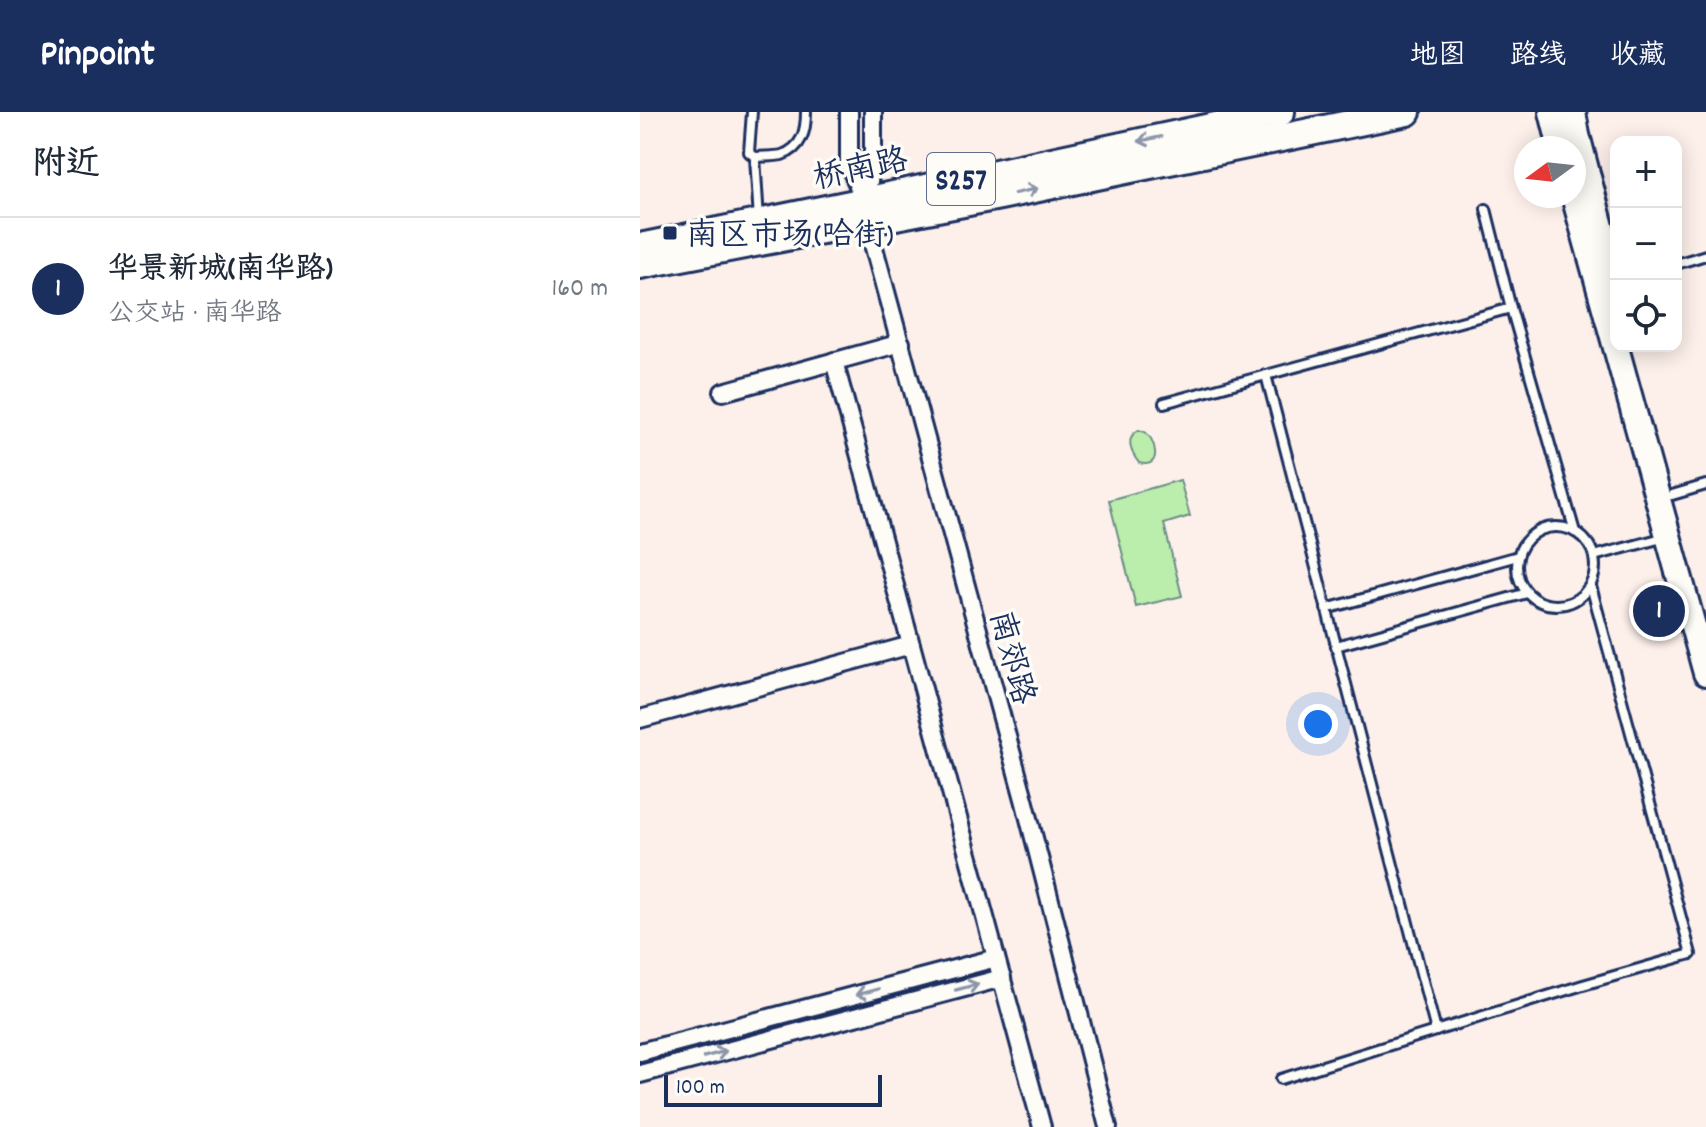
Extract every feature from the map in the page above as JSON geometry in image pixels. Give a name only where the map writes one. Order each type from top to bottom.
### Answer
[{"type":"main road","name":"桥南路","points":[[640,247],[759,223],[866,212],[952,181],[1281,112]]},
{"type":"main road","name":"桥南路","points":[[640,265],[866,212],[1407,112]]},
{"type":"street","name":"南郊路","points":[[849,112],[849,165],[866,212],[1020,784],[1108,1127]]},
{"type":"street","points":[[866,212],[873,161],[873,112]]},
{"type":"street","points":[[1552,112],[1558,136]]},
{"type":"street","points":[[1573,112],[1615,280]]},
{"type":"street","points":[[1577,208],[1706,673]]},
{"type":"street","points":[[723,392],[901,343]]},
{"type":"street","points":[[1634,352],[1706,618]]},
{"type":"street","points":[[834,361],[1042,1127]]},
{"type":"street","points":[[640,719],[911,645]]},
{"type":"street","points":[[640,1052],[996,958]]},
{"type":"street","points":[[640,1074],[1002,978]]},
{"type":"lane","points":[[752,112],[749,152],[755,157],[782,155],[799,143],[806,131],[804,112]]},
{"type":"lane","points":[[755,157],[759,223]]},
{"type":"lane","points":[[1486,209],[1575,532]]},
{"type":"lane","points":[[1682,262],[1706,255]]},
{"type":"lane","points":[[1164,403],[1511,308]]},
{"type":"lane","points":[[1266,375],[1436,1031]]},
{"type":"lane","points":[[1672,495],[1706,485]]},
{"type":"lane","points":[[1281,1079],[1691,954],[1591,586],[1594,556],[1590,547],[1575,532],[1559,526],[1543,528],[1523,545],[1518,556],[1517,572],[1527,593],[1540,602],[1560,606],[1570,604],[1591,586]]},
{"type":"lane","points":[[1594,556],[1668,537]]},
{"type":"lane","points":[[1326,609],[1518,556]]},
{"type":"lane","points":[[1336,646],[1527,593]]},
{"type":"green space","points":[[1139,430],[1149,435],[1154,446],[1155,458],[1147,464],[1139,463],[1130,445],[1134,433]]},
{"type":"green space","points":[[1180,480],[1190,516],[1164,524],[1182,596],[1136,607],[1109,500]]},
{"type":"place","name":"南区市场(哈街)","points":[[670,233]]},
{"type":"place","name":"华景新城(南华路)","points":[[1659,611]]}]
